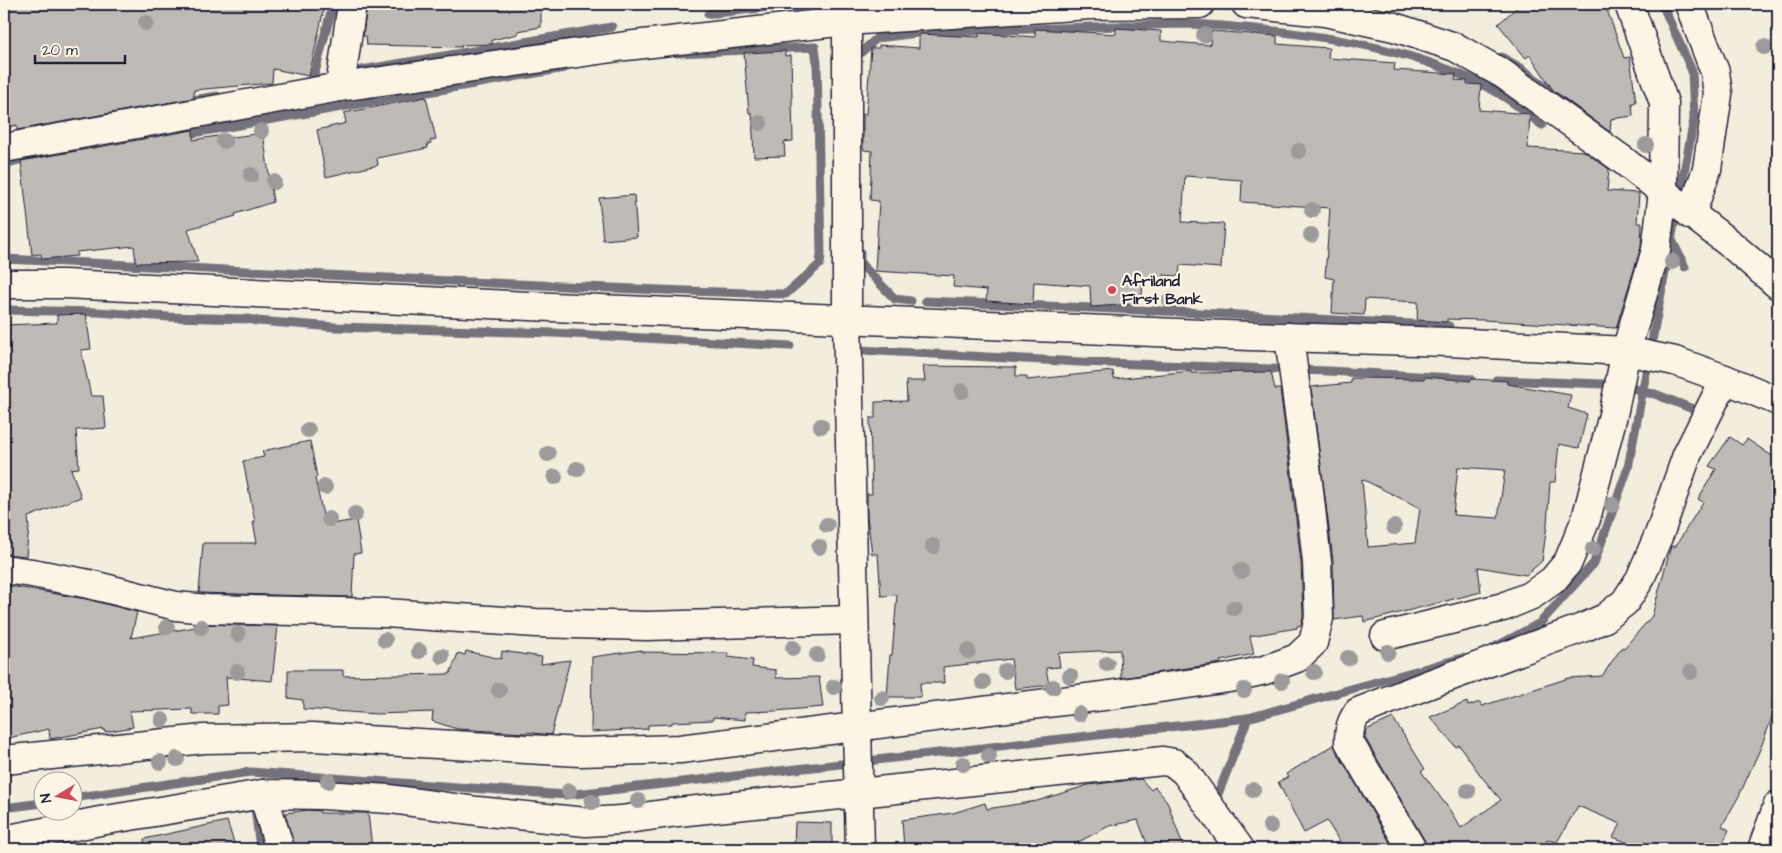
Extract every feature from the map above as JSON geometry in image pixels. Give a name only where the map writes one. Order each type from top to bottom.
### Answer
[{"type":"street","points":[[340,88],[352,4]]},
{"type":"street","points":[[4,148],[340,88],[847,12],[1200,4]]},
{"type":"street","points":[[1246,4],[1325,12],[1394,28],[1455,47],[1503,74],[1542,100],[1734,247],[1778,285]]},
{"type":"street","points":[[1385,636],[1503,608],[1532,595],[1553,580],[1568,562],[1586,519],[1613,415],[1633,352],[1656,250],[1663,192],[1664,103],[1629,4]]},
{"type":"street","points":[[1689,4],[1715,72],[1718,94],[1707,169],[1696,218]]},
{"type":"street","points":[[847,12],[846,319],[860,849]]},
{"type":"street","points":[[4,284],[83,285],[562,308],[1449,342],[1633,352],[1675,360],[1726,378],[1778,401]]},
{"type":"street","points":[[4,760],[204,738],[303,737],[580,752],[680,749],[1103,696],[1219,679],[1265,670],[1297,658],[1313,643],[1320,618],[1317,562],[1289,337]]},
{"type":"street","points":[[1412,849],[1349,742],[1349,730],[1352,720],[1358,712],[1586,628],[1605,618],[1625,602],[1640,579],[1660,532],[1687,455],[1726,378]]},
{"type":"street","points":[[4,569],[32,572],[89,584],[176,606],[207,609],[384,614],[536,623],[647,626],[854,620]]},
{"type":"street","points":[[4,840],[100,821],[263,794],[390,799],[478,811],[586,822],[620,820],[678,812],[1163,761],[1174,764],[1185,772],[1240,849]]},
{"type":"street","points":[[263,794],[280,849]]},
{"type":"street","points":[[1762,849],[1778,805]]},
{"type":"building","points":[[4,4],[325,4],[309,76],[273,69],[272,83],[194,90],[194,98],[17,130],[17,125],[4,128]]},
{"type":"building","points":[[367,4],[541,4],[541,27],[518,31],[518,34],[492,40],[492,44],[461,45],[462,47],[367,45],[366,36],[363,36]]},
{"type":"building","points":[[1521,4],[1605,4],[1624,58],[1630,57],[1636,102],[1632,103],[1633,116],[1611,119],[1610,132],[1553,90],[1530,55],[1526,58],[1498,24]]},
{"type":"building","points":[[1116,28],[1161,31],[1161,41],[1210,45],[1211,31],[1277,36],[1277,44],[1329,48],[1328,58],[1395,63],[1394,70],[1456,74],[1455,80],[1467,81],[1467,84],[1481,85],[1479,110],[1530,114],[1528,148],[1584,151],[1609,169],[1607,191],[1639,193],[1637,223],[1642,223],[1641,247],[1616,328],[1483,320],[1447,319],[1447,322],[1417,320],[1418,302],[1365,299],[1364,315],[1332,313],[1334,279],[1325,277],[1330,208],[1241,202],[1242,180],[1185,176],[1182,222],[1224,224],[1221,268],[1180,265],[1179,276],[1163,275],[1162,282],[1143,281],[1142,296],[1133,295],[1134,304],[1091,307],[1090,286],[1034,282],[1033,304],[986,301],[987,290],[953,287],[954,276],[875,271],[879,201],[870,200],[872,151],[864,150],[863,148],[863,114],[866,114],[871,48],[879,48],[879,45],[919,48],[919,34],[979,37],[979,33],[1035,37],[1035,29],[1116,34]]},
{"type":"building","points":[[785,51],[785,56],[791,55],[793,141],[784,142],[785,156],[754,157],[752,113],[749,113],[744,53]]},
{"type":"building","points":[[426,97],[436,139],[427,144],[428,148],[377,158],[378,165],[326,177],[317,130],[346,123],[344,113]]},
{"type":"building","points":[[193,130],[193,140],[217,136],[218,139],[263,133],[273,202],[235,214],[236,216],[188,229],[198,262],[136,263],[134,246],[77,252],[77,256],[42,259],[41,254],[32,255],[21,161]]},
{"type":"building","points":[[634,195],[637,237],[603,240],[599,198]]},
{"type":"building","points":[[86,314],[91,349],[81,350],[91,396],[103,396],[106,428],[76,430],[79,468],[71,469],[81,497],[28,517],[29,528],[26,556],[4,554],[4,325],[57,323],[57,315]]},
{"type":"building","points":[[923,366],[1016,367],[1016,376],[1027,376],[1027,380],[1113,371],[1114,379],[1191,371],[1191,373],[1271,372],[1275,389],[1280,389],[1292,484],[1301,563],[1303,616],[1301,625],[1297,626],[1297,628],[1250,636],[1254,654],[1220,661],[1221,663],[1121,678],[1120,650],[1058,653],[1060,667],[1046,668],[1049,685],[1015,689],[1011,659],[943,667],[944,683],[920,683],[921,697],[887,697],[897,595],[881,596],[878,554],[872,554],[867,516],[867,494],[872,494],[870,418],[875,418],[875,402],[907,401],[906,381],[925,381]]},
{"type":"building","points":[[1425,377],[1471,381],[1471,379],[1507,381],[1507,384],[1571,395],[1568,408],[1587,414],[1579,448],[1559,444],[1555,482],[1550,482],[1542,561],[1526,575],[1478,567],[1481,592],[1364,622],[1363,616],[1334,620],[1333,560],[1311,387],[1351,383],[1351,378],[1424,379]],"holes":[[[1458,467],[1505,470],[1498,518],[1453,515]],[[1362,479],[1420,508],[1415,543],[1368,547]]]},
{"type":"building","points":[[1730,437],[1742,445],[1747,439],[1778,460],[1778,670],[1773,687],[1777,691],[1770,709],[1774,712],[1739,796],[1722,826],[1729,830],[1720,849],[1644,849],[1613,837],[1621,824],[1578,806],[1557,842],[1547,840],[1544,849],[1428,849],[1365,738],[1366,730],[1393,718],[1425,769],[1421,771],[1461,828],[1501,800],[1459,745],[1456,747],[1430,717],[1467,702],[1468,706],[1480,702],[1482,706],[1569,678],[1602,676],[1622,647],[1624,648],[1652,616],[1671,546],[1675,547],[1703,502],[1698,499],[1716,469],[1709,466]]},
{"type":"building","points":[[310,441],[317,477],[315,478],[325,525],[356,520],[361,553],[354,554],[352,597],[199,593],[203,543],[257,543],[253,522],[255,522],[243,461],[264,457],[262,451]]},
{"type":"building","points":[[4,585],[86,599],[137,612],[131,638],[196,627],[196,624],[278,626],[272,681],[226,677],[228,705],[218,706],[218,714],[192,714],[192,709],[130,711],[133,727],[105,732],[104,729],[50,739],[49,729],[4,739]]},
{"type":"building","points":[[642,650],[642,652],[728,653],[728,657],[753,660],[752,667],[776,670],[776,678],[819,677],[823,707],[745,712],[745,720],[713,717],[713,720],[648,725],[648,729],[591,732],[592,657]]},
{"type":"building","points":[[466,651],[501,659],[502,651],[542,657],[541,664],[570,660],[551,735],[457,729],[432,721],[433,712],[377,714],[303,709],[303,700],[288,698],[288,670],[343,670],[343,676],[450,674],[458,653],[465,655]]},
{"type":"building","points":[[1334,745],[1394,849],[1344,849],[1327,821],[1304,833],[1278,782],[1288,777],[1286,774]]},
{"type":"building","points":[[1141,779],[1151,790],[1155,787],[1167,801],[1184,849],[1149,849],[1138,820],[1109,826],[1065,849],[904,849],[902,820],[953,813],[985,803],[987,809],[1037,801],[1088,785]]},
{"type":"building","points":[[308,810],[320,811],[320,813],[368,813],[372,849],[295,849],[285,813]]},
{"type":"building","points":[[227,821],[236,849],[145,849],[144,839]]},
{"type":"building","points":[[795,822],[832,823],[832,849],[794,849]]},
{"type":"waterway","points":[[304,83],[310,81],[314,76],[333,4]]},
{"type":"waterway","points":[[708,14],[795,4]]},
{"type":"waterway","points":[[1495,647],[1540,623],[1594,563],[1628,468],[1694,119],[1692,71],[1662,4]]},
{"type":"waterway","points":[[855,62],[856,57],[877,38],[918,33],[1178,24],[1232,27],[1322,37],[1380,48],[1408,56],[1436,65],[1489,88],[1510,100],[1542,125]]},
{"type":"waterway","points":[[362,70],[612,27]]},
{"type":"waterway","points":[[4,259],[493,283],[786,294],[820,264],[817,63],[815,47],[677,53]]},
{"type":"waterway","points":[[1501,57],[1521,68],[1588,118]]},
{"type":"waterway","points":[[182,135],[565,68]]},
{"type":"waterway","points":[[156,106],[217,96]]},
{"type":"waterway","points":[[4,164],[82,150]]},
{"type":"waterway","points":[[1671,238],[1685,267]]},
{"type":"waterway","points":[[860,252],[860,263],[895,299],[911,301]]},
{"type":"waterway","points":[[925,301],[1449,326]]},
{"type":"waterway","points":[[4,310],[97,312],[169,317],[248,319],[335,327],[554,333],[790,346]]},
{"type":"waterway","points":[[861,350],[1080,362],[1328,371],[1471,379]]},
{"type":"waterway","points":[[1496,380],[1604,384],[1636,389]]},
{"type":"waterway","points":[[1641,392],[1655,394],[1703,413]]},
{"type":"waterway","points":[[82,797],[250,772],[566,795],[1248,718],[1462,658]]},
{"type":"waterway","points":[[1219,805],[1216,799],[1248,718]]},
{"type":"waterway","points":[[4,808],[32,804]]},
{"type":"waterway","points":[[255,807],[260,849]]},
{"type":"place","name":"Afriland First Bank","points":[[1112,290]]}]
